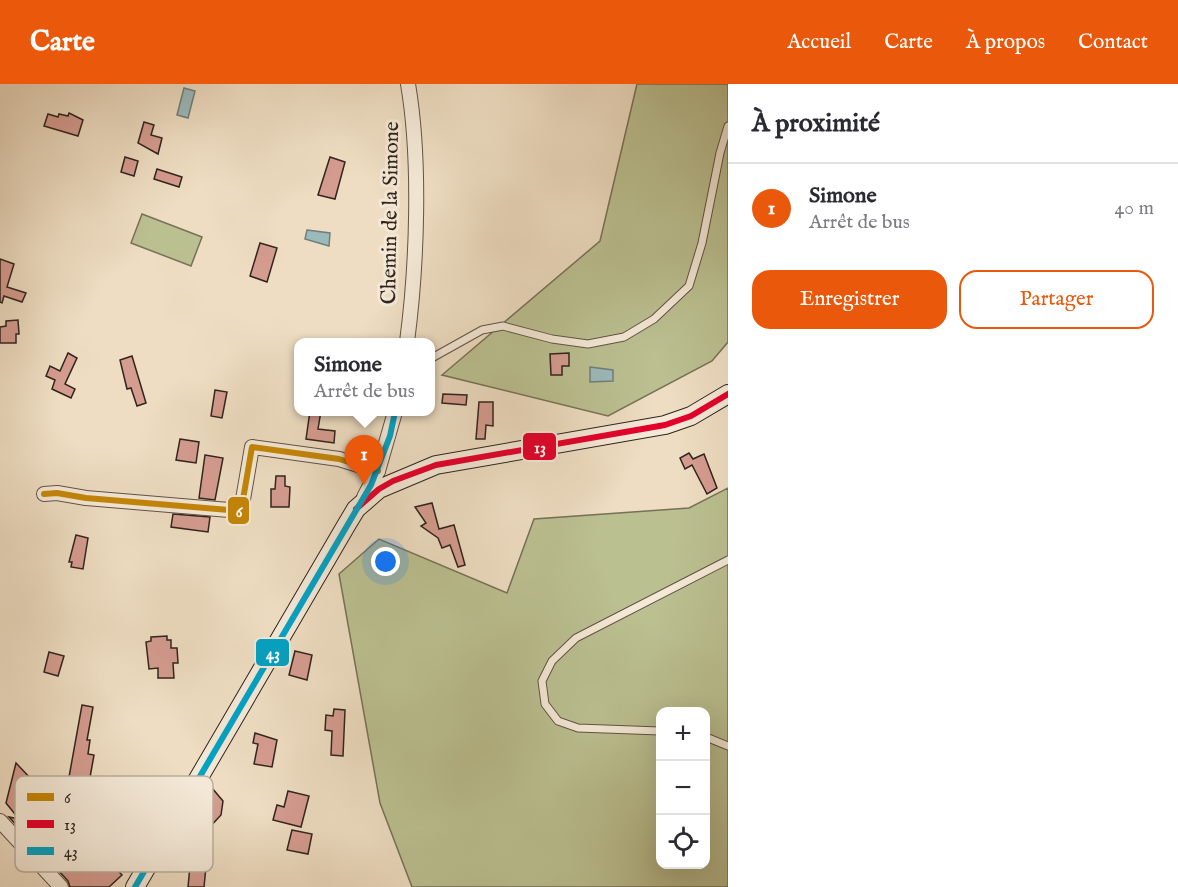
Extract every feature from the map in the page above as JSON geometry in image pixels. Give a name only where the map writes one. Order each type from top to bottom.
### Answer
[{"type":"street","name":"Chemin de la Simone","points":[[408,84],[413,110],[415,211],[411,311],[408,338]]},
{"type":"street","points":[[357,509],[393,481],[436,465],[665,425],[691,416],[728,394]]},
{"type":"street","points":[[200,776],[378,471],[394,416]]},
{"type":"street","points":[[45,494],[57,493],[86,498],[241,512],[252,447],[339,459],[378,471]]},
{"type":"street","points":[[0,821],[15,837]]},
{"type":"street","points":[[47,872],[61,887]]},
{"type":"street","points":[[135,887],[144,872]]},
{"type":"lane","points":[[435,356],[482,330],[503,326],[552,339],[588,344],[624,337],[654,319],[689,286],[702,243],[720,153],[728,126]]},
{"type":"lane","points":[[656,730],[578,728],[558,721],[545,704],[542,681],[552,661],[576,638],[728,560]]},
{"type":"lane","points":[[710,739],[728,746]]},
{"type":"green space","points":[[637,84],[728,84],[728,342],[712,361],[608,416],[442,375],[600,241]]},
{"type":"green space","points":[[142,214],[202,237],[191,266],[131,243]]},
{"type":"green space","points":[[728,488],[728,887],[412,887],[380,803],[339,574],[379,539],[507,593],[534,519],[689,508]]},
{"type":"water","points":[[184,88],[195,91],[188,118],[177,115]]},
{"type":"water","points":[[307,230],[330,233],[329,246],[305,239]]},
{"type":"water","points":[[590,367],[613,370],[613,381],[590,382]]},
{"type":"building","points":[[69,113],[83,120],[78,136],[44,126],[48,114],[58,117],[59,114],[68,116]]},
{"type":"building","points":[[144,122],[154,125],[151,135],[162,138],[158,154],[138,143]]},
{"type":"building","points":[[125,157],[138,161],[134,176],[121,172]]},
{"type":"building","points":[[330,157],[345,162],[335,199],[318,195]]},
{"type":"building","points":[[157,169],[182,177],[179,187],[154,179]]},
{"type":"building","points":[[260,243],[277,248],[267,282],[250,276]]},
{"type":"building","points":[[0,259],[14,264],[7,287],[26,293],[22,302],[4,296],[2,303],[0,302]]},
{"type":"building","points":[[18,320],[19,334],[16,334],[16,343],[0,343],[0,327],[6,326],[6,321]]},
{"type":"building","points":[[68,353],[77,358],[65,384],[75,389],[71,398],[52,389],[55,380],[46,376],[50,366],[60,371]]},
{"type":"building","points":[[569,353],[569,366],[562,366],[562,375],[551,375],[550,354]]},
{"type":"building","points":[[132,356],[146,403],[137,406],[131,388],[127,389],[120,360]]},
{"type":"building","points":[[215,390],[227,392],[222,418],[211,416]]},
{"type":"building","points":[[443,394],[467,395],[466,405],[442,403]]},
{"type":"building","points":[[479,402],[493,402],[493,426],[486,425],[485,439],[476,439]]},
{"type":"building","points":[[309,416],[320,416],[318,429],[335,431],[334,443],[306,439]]},
{"type":"building","points":[[180,439],[199,442],[196,463],[176,460]]},
{"type":"building","points":[[689,453],[693,459],[704,454],[717,488],[707,494],[692,465],[685,469],[680,458]]},
{"type":"building","points":[[205,455],[223,458],[215,500],[199,498]]},
{"type":"building","points":[[276,476],[285,476],[285,486],[290,487],[289,507],[271,507],[271,489],[275,489]]},
{"type":"building","points":[[432,503],[439,529],[454,525],[465,565],[458,567],[450,545],[442,548],[438,538],[421,526],[426,523],[415,507]]},
{"type":"building","points":[[173,514],[210,517],[208,532],[171,527]]},
{"type":"building","points":[[76,535],[88,538],[83,569],[71,567],[72,562],[69,562]]},
{"type":"building","points":[[167,636],[167,640],[171,640],[171,648],[177,648],[178,663],[173,663],[174,678],[158,678],[158,668],[149,669],[146,642],[151,641],[151,637]]},
{"type":"building","points":[[295,651],[312,655],[307,680],[289,675]]},
{"type":"building","points":[[49,652],[64,656],[58,676],[44,672]]},
{"type":"building","points":[[82,705],[93,707],[87,740],[90,740],[88,754],[94,755],[90,776],[69,776]]},
{"type":"building","points":[[334,709],[345,710],[343,756],[331,755],[332,731],[325,730],[326,715],[333,716]]},
{"type":"building","points":[[255,733],[277,740],[272,767],[254,764],[258,744],[253,743]]},
{"type":"building","points":[[16,763],[28,776],[15,776],[15,814],[6,803]]},
{"type":"building","points":[[213,789],[223,801],[221,815],[213,824]]},
{"type":"building","points":[[288,791],[309,796],[301,827],[273,820],[277,805],[284,807]]},
{"type":"building","points":[[292,830],[312,834],[308,854],[287,850]]},
{"type":"building","points":[[60,872],[119,872],[122,875],[109,887],[70,887]]},
{"type":"building","points":[[189,872],[206,872],[204,887],[188,887]]},
{"type":"transit line","name":"13","points":[[356,509],[379,489],[393,481],[436,465],[665,425],[691,416],[728,394]]},
{"type":"transit line","name":"43","points":[[200,776],[371,485],[390,436],[394,416]]},
{"type":"transit line","name":"6","points":[[44,494],[57,493],[86,498],[241,511],[252,447],[339,459],[378,471]]},
{"type":"transit line","name":"43","points":[[135,887],[144,872]]},
{"type":"place","name":"Simone","points":[[364,485]]}]
